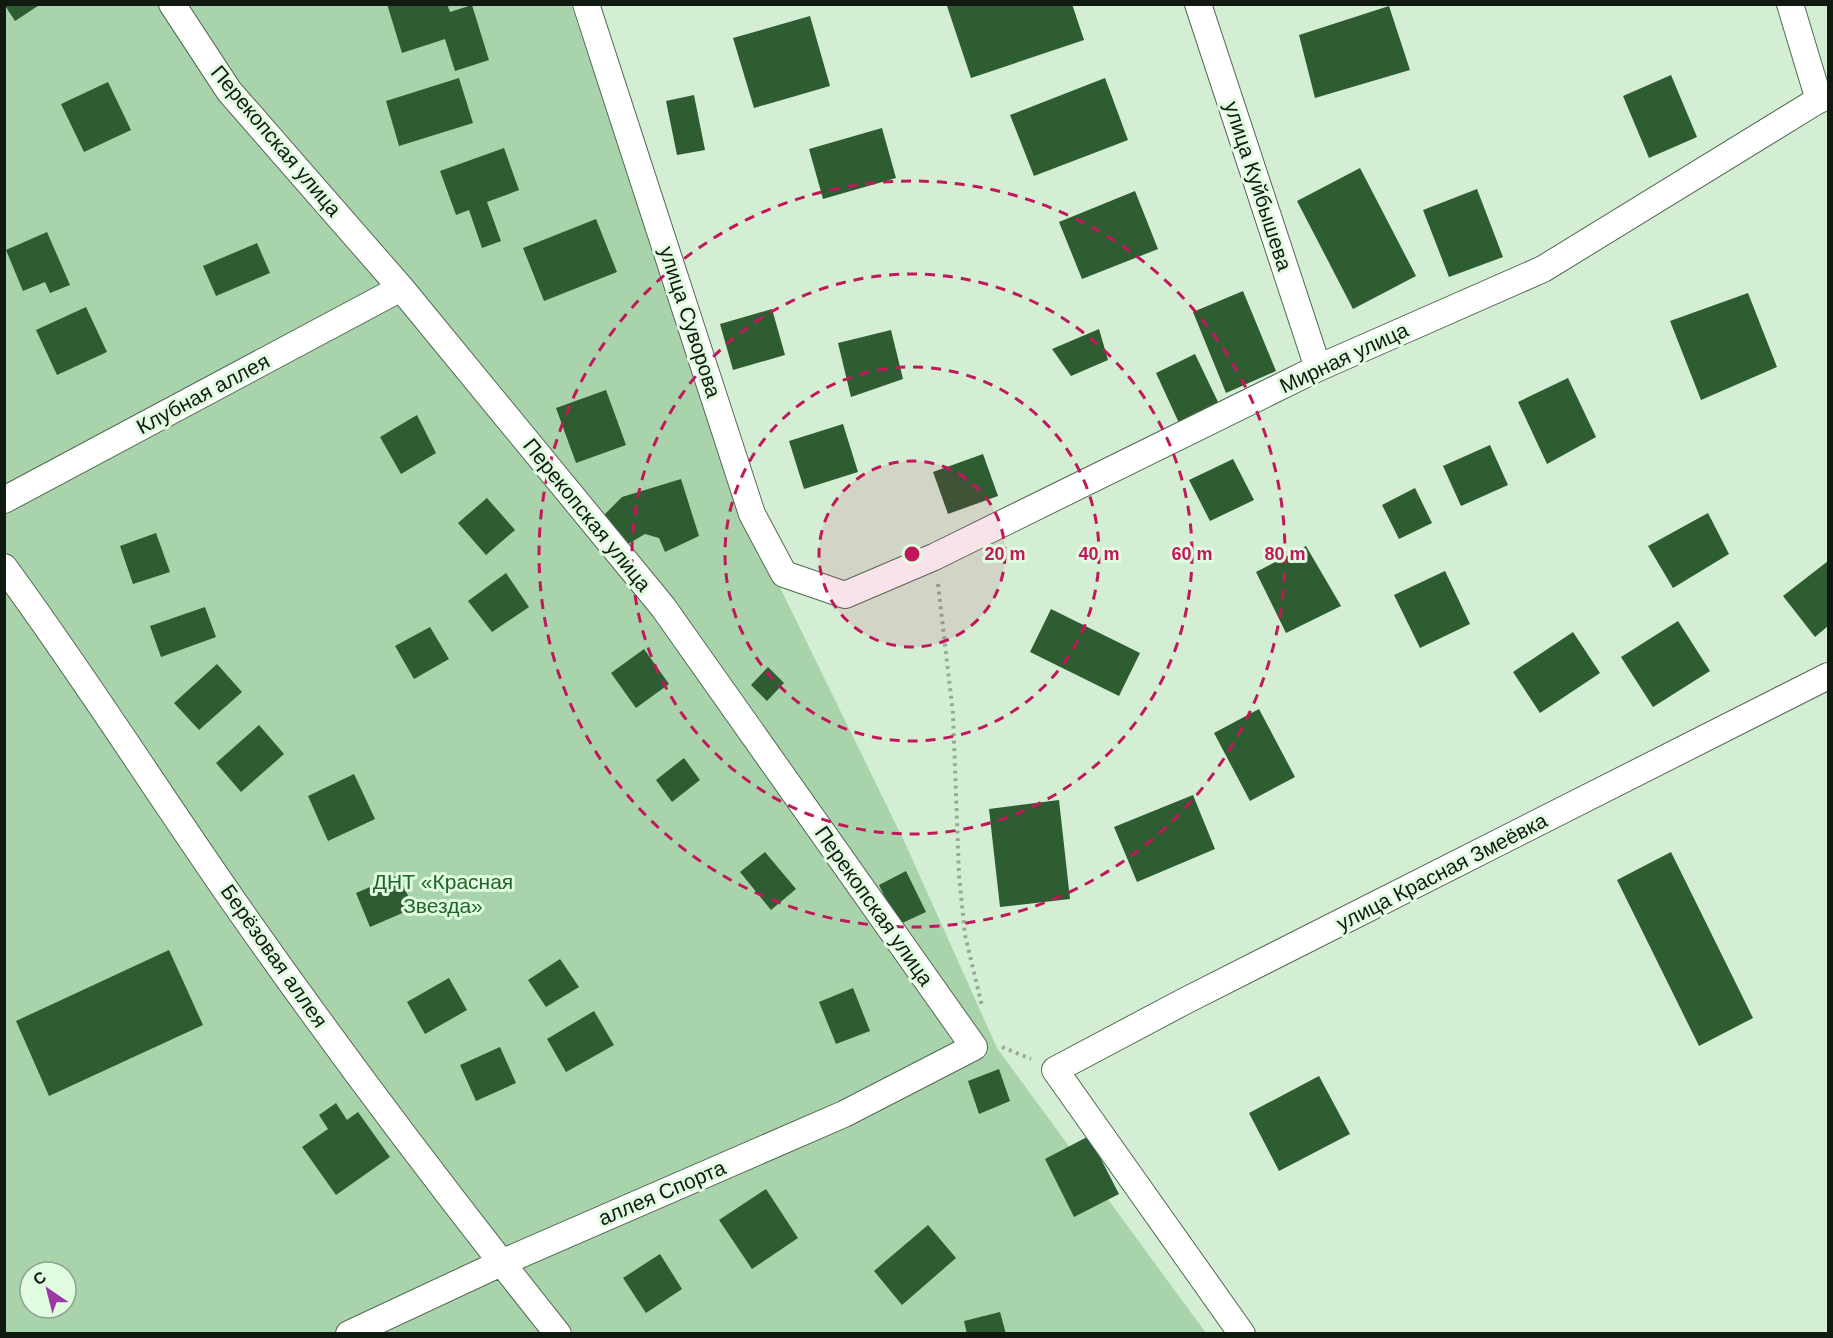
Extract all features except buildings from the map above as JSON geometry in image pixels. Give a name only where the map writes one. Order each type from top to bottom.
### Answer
[{"type":"street","name":"Перекопская улица","points":[[172,4],[229,91],[401,288],[663,607],[974,1047]]},
{"type":"street","name":"улица Суворова","points":[[586,4],[752,514],[784,574],[845,595]]},
{"type":"street","name":"улица Куйбышева","points":[[1198,4],[1318,369]]},
{"type":"street","points":[[1790,4],[1824,97]]},
{"type":"street","name":"Мирная улица","points":[[845,595],[934,557],[1318,369],[1543,268],[1824,97]]},
{"type":"street","name":"Клубная аллея","points":[[4,500],[401,288]]},
{"type":"street","name":"Берёзовая аллея","points":[[4,567],[76,664],[240,910],[381,1107],[558,1334]]},
{"type":"street","name":"улица Красная Змеёвка","points":[[1055,1070],[1183,1002],[1828,676]]},
{"type":"street","name":"аллея Спорта","points":[[349,1334],[501,1263],[844,1114],[974,1047]]},
{"type":"street","points":[[1055,1070],[1242,1334]]},
{"type":"path","points":[[934,557],[953,714],[958,875],[965,935],[983,1010]]},
{"type":"path","points":[[1001,1046],[1055,1070]]},
{"type":"green space","name":"ДНТ «Красная Звезда»","points":[[5,5],[571,5],[745,516],[905,843],[997,1048],[1206,1333],[5,1334]]}]
